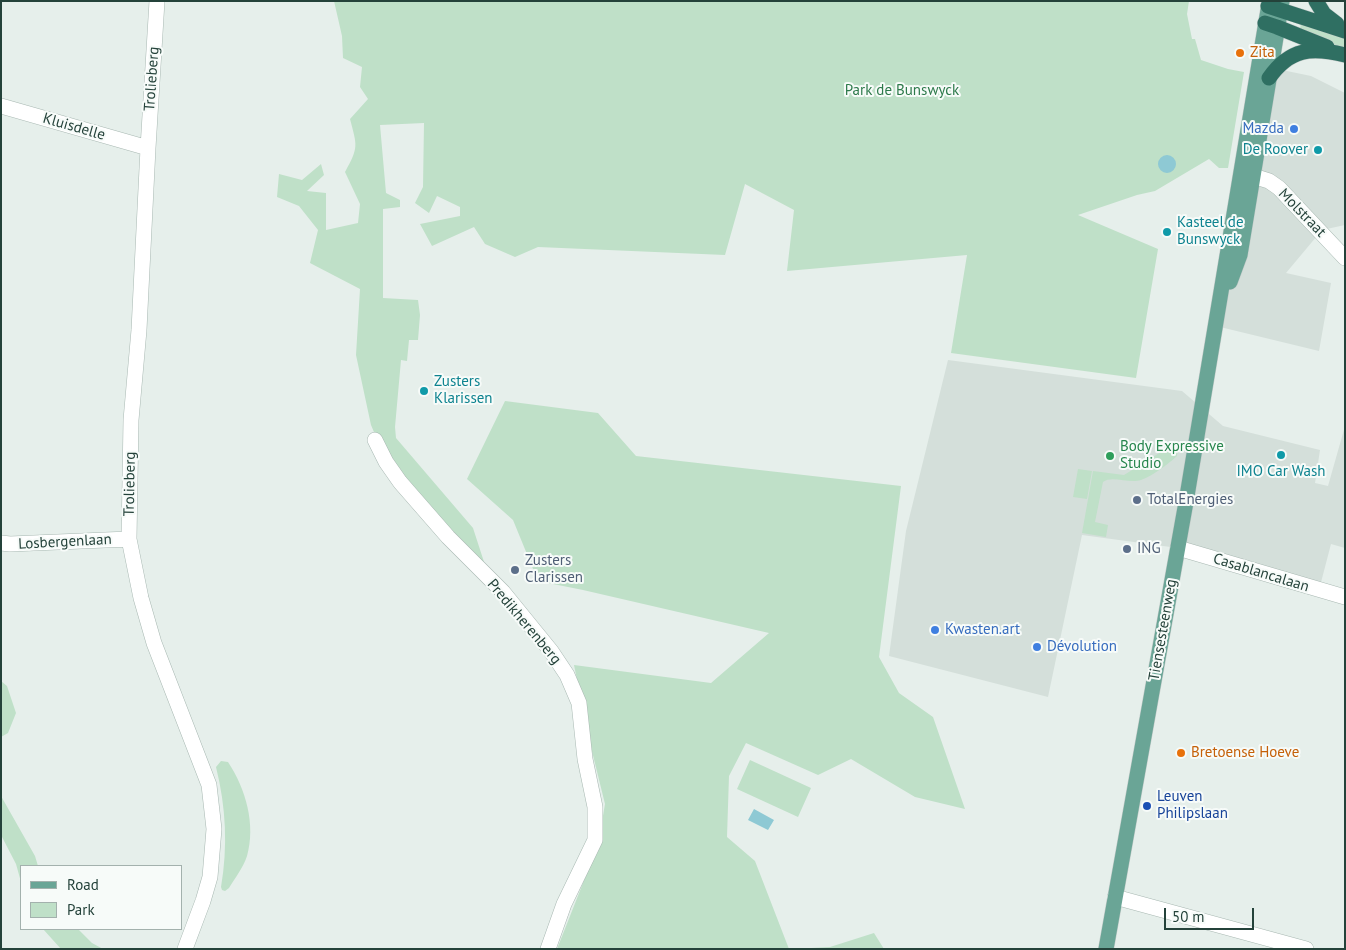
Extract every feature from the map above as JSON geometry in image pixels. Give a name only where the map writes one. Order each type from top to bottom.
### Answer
[{"type":"highway","points":[[1316,1],[1324,14],[1345,30]]},
{"type":"highway","points":[[1275,4],[1345,30]]},
{"type":"highway","points":[[1271,25],[1345,55]]},
{"type":"highway","points":[[1269,78],[1277,66],[1296,55],[1314,50],[1324,50],[1345,55]]},
{"type":"main road","name":"Tiensesteenweg","points":[[1106,949],[1219,311],[1240,169],[1275,4]]},
{"type":"main road","name":"Tiensesteenweg","points":[[1219,311],[1240,255],[1269,78],[1271,25]]},
{"type":"street","name":"Trolieberg","points":[[157,1],[140,330],[131,420],[129,539],[141,598],[154,643],[209,785],[214,829],[210,877],[185,949]]},
{"type":"street","name":"Kluisdelle","points":[[1,106],[148,148]]},
{"type":"street","name":"Molstraat","points":[[1253,176],[1265,179],[1279,188],[1345,258]]},
{"type":"street","name":"Predikherenberg","points":[[375,440],[386,462],[400,482],[448,537],[503,592],[551,651],[568,675],[579,703],[585,759],[595,807],[595,840],[564,904],[548,949]]},
{"type":"street","name":"Losbergenlaan","points":[[1,543],[129,539]]},
{"type":"street","name":"Casablancalaan","points":[[1178,548],[1345,597]]},
{"type":"street","points":[[1115,897],[1306,949]]},
{"type":"shaded area","points":[[1258,65],[1311,76],[1345,93],[1345,225],[1322,230],[1286,273],[1331,283],[1319,351],[1216,326]]},
{"type":"shaded area","points":[[948,360],[1182,391],[1223,426],[1320,450],[1315,483],[1328,486],[1345,426],[1345,548],[1331,544],[1319,590],[1178,548],[1082,535],[1048,697],[889,656],[906,531]]},
{"type":"green space","name":"Park de Bunswyck","points":[[334,1],[1189,1],[1187,14],[1192,39],[1195,39],[1201,60],[1244,72],[1228,168],[1219,168],[1209,159],[1155,191],[1137,195],[1078,215],[1158,249],[1136,378],[951,353],[967,255],[787,271],[794,210],[745,184],[725,255],[538,247],[515,257],[485,244],[474,227],[432,246],[420,224],[460,216],[460,207],[437,196],[429,213],[415,203],[423,187],[424,123],[380,125],[386,193],[400,200],[400,207],[383,209],[383,298],[418,300],[420,315],[418,340],[409,340],[407,361],[401,360],[395,427],[396,438],[473,528],[485,565],[433,515],[385,458],[371,425],[356,355],[360,289],[310,263],[318,230],[299,206],[277,197],[279,174],[302,180],[321,164],[324,175],[307,191],[326,193],[326,230],[358,223],[360,204],[345,172],[355,151],[355,141],[350,119],[368,99],[360,87],[362,67],[343,58],[342,36]]},
{"type":"green space","points":[[1301,21],[1345,38],[1345,49],[1300,30]]},
{"type":"green space","points":[[505,401],[598,413],[636,456],[901,486],[879,657],[899,693],[933,717],[965,809],[915,797],[851,759],[818,775],[746,743],[729,776],[727,837],[755,861],[789,949],[557,949],[598,845],[605,804],[574,665],[711,683],[769,633],[538,581],[513,520],[467,479]]},
{"type":"green space","points":[[1172,445],[1178,446],[1177,456],[1151,475],[1136,481],[1111,479],[1103,482],[1095,522],[1108,525],[1106,537],[1082,533],[1093,471],[1124,475]]},
{"type":"green space","points":[[1078,469],[1092,471],[1087,499],[1073,497]]},
{"type":"green space","points":[[1,681],[7,686],[16,713],[8,733],[1,737]]},
{"type":"green space","points":[[750,760],[811,788],[798,817],[737,789]]},
{"type":"green space","points":[[221,761],[228,762],[240,784],[250,820],[250,844],[247,856],[241,869],[225,891],[221,887],[225,857],[224,812],[216,767]]},
{"type":"green space","points":[[1,796],[35,856],[38,865],[20,865],[20,878],[16,864],[1,835]]},
{"type":"green space","points":[[44,930],[79,930],[92,943],[103,949],[61,949]]},
{"type":"green space","points":[[874,933],[884,949],[792,949],[830,947]]},
{"type":"water","points":[[1167,155],[1173,158],[1176,164],[1173,170],[1167,173],[1161,170],[1158,164],[1161,158]]},
{"type":"water","points":[[754,809],[774,820],[768,830],[748,820]]},
{"type":"place","name":"Zita","points":[[1240,53]]},
{"type":"place","name":"Mazda","points":[[1294,129]]},
{"type":"place","name":"De Roover","points":[[1318,150]]},
{"type":"place","name":"Kasteel de Bunswyck","points":[[1167,232]]},
{"type":"place","name":"Zusters Klarissen","points":[[424,391]]},
{"type":"place","name":"IMO Car Wash","points":[[1281,455]]},
{"type":"place","name":"Body Expressive Studio","points":[[1110,456]]},
{"type":"place","name":"TotalEnergies","points":[[1137,500]]},
{"type":"place","name":"ING","points":[[1127,549]]},
{"type":"place","name":"Zusters Clarissen","points":[[515,570]]},
{"type":"place","name":"Kwasten.art","points":[[935,630]]},
{"type":"place","name":"Dévolution","points":[[1037,647]]},
{"type":"place","name":"Bretoense Hoeve","points":[[1181,753]]},
{"type":"place","name":"Leuven Philipslaan","points":[[1147,806]]}]
